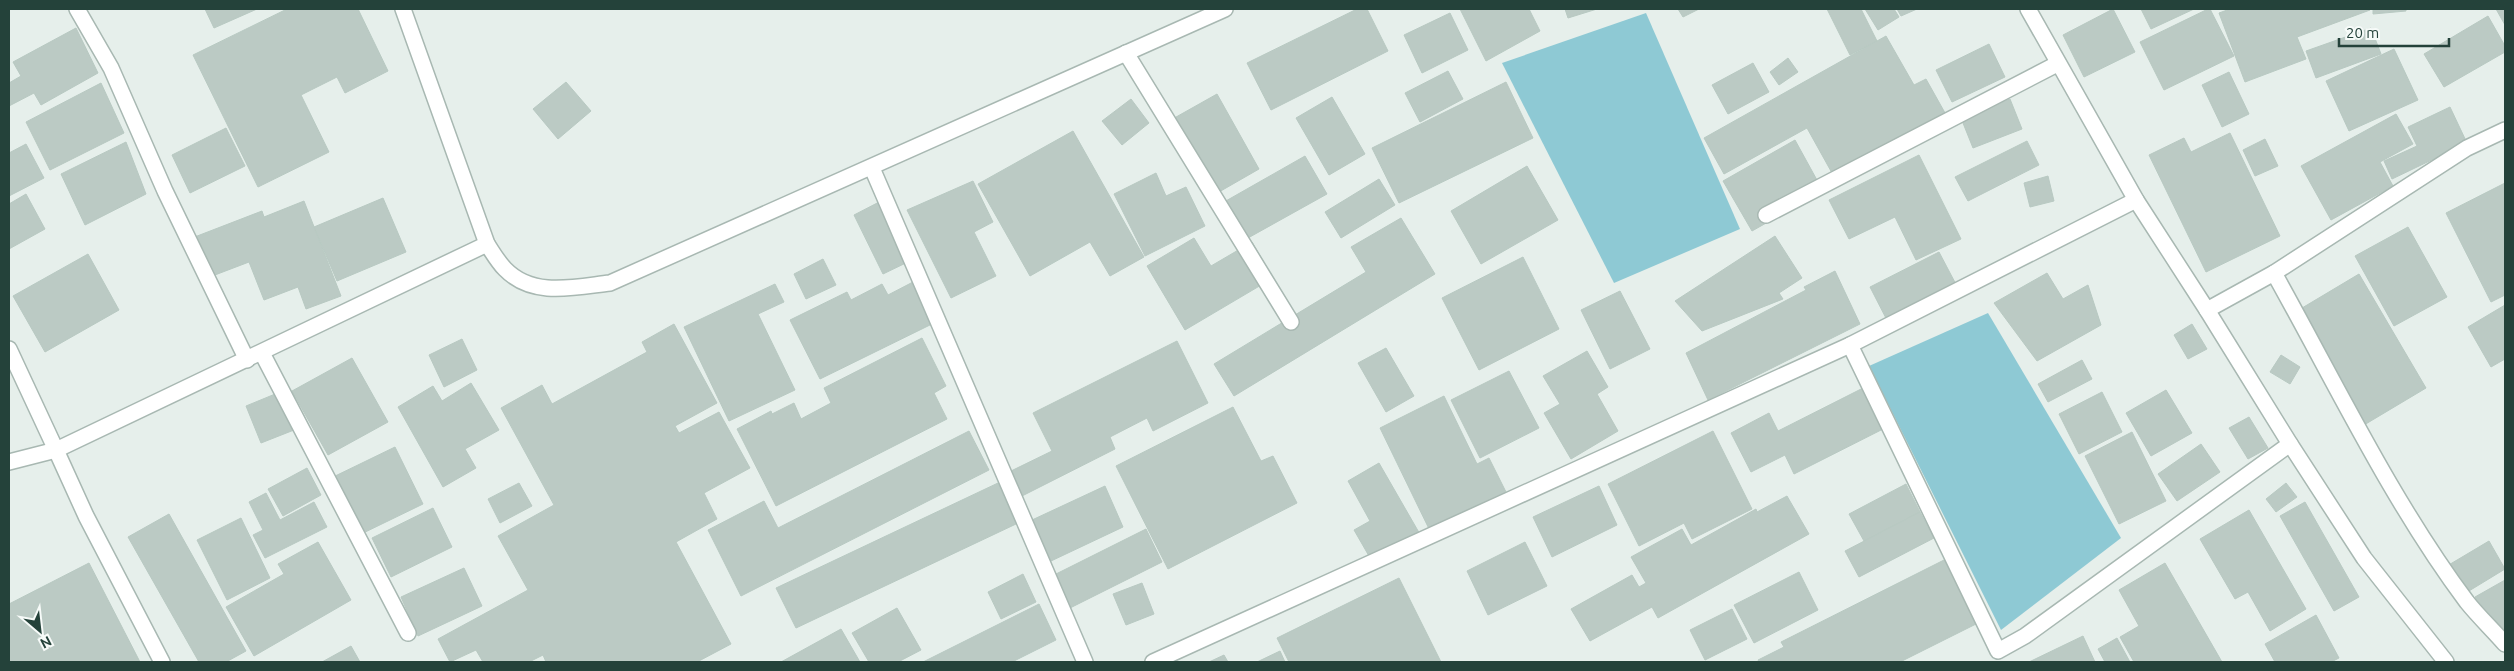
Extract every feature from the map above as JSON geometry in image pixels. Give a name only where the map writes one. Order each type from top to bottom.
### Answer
[{"type":"street","points":[[77,9],[111,68],[165,191],[247,360]]},
{"type":"street","points":[[403,9],[486,244],[506,271],[528,284],[552,290],[610,283],[872,168],[1225,9]]},
{"type":"street","points":[[2028,9],[2057,64],[2136,200],[2290,444],[2364,558],[2446,662]]},
{"type":"street","points":[[1126,54],[1291,322]]},
{"type":"street","points":[[1766,215],[2057,64]]},
{"type":"street","points":[[2207,310],[2274,273],[2467,148],[2505,130]]},
{"type":"street","points":[[872,168],[1085,662]]},
{"type":"street","points":[[1153,662],[1850,345],[2136,200]]},
{"type":"street","points":[[9,462],[56,450],[486,244]]},
{"type":"street","points":[[2274,273],[2409,516],[2468,603],[2505,644]]},
{"type":"street","points":[[1850,345],[2000,656],[2290,444]]},
{"type":"street","points":[[9,349],[86,516],[162,662]]},
{"type":"street","points":[[262,352],[408,633]]},
{"type":"water","points":[[1646,13],[1740,229],[1614,283],[1502,63]]},
{"type":"water","points":[[1988,313],[2121,538],[2001,630],[1869,366]]},
{"type":"building","points":[[205,9],[257,9],[214,28]]},
{"type":"building","points":[[287,9],[358,9],[388,71],[345,93],[337,77],[301,95],[329,152],[258,187],[193,55]]},
{"type":"building","points":[[1357,9],[1367,9],[1388,51],[1271,110],[1247,63]]},
{"type":"building","points":[[1460,9],[1529,9],[1540,31],[1486,61]]},
{"type":"building","points":[[1565,9],[1597,9],[1568,18]]},
{"type":"building","points":[[1678,9],[1699,9],[1683,17]]},
{"type":"building","points":[[1827,9],[1861,9],[1877,41],[1850,55]]},
{"type":"building","points":[[1865,9],[1894,9],[1899,17],[1878,30]]},
{"type":"building","points":[[1897,9],[1917,9],[1901,16]]},
{"type":"building","points":[[2113,9],[2135,52],[2084,77],[2063,35]]},
{"type":"building","points":[[2141,9],[2194,9],[2151,29]]},
{"type":"building","points":[[2210,9],[2234,56],[2164,90],[2140,42]]},
{"type":"building","points":[[2230,9],[2370,10],[2297,37],[2306,59],[2245,82],[2219,13]]},
{"type":"building","points":[[2373,9],[2406,9],[2406,11],[2373,14]]},
{"type":"building","points":[[2496,9],[2505,9],[2505,25]]},
{"type":"building","points":[[1450,13],[1468,50],[1422,73],[1404,35]]},
{"type":"building","points":[[2488,16],[2505,46],[2505,52],[2444,87],[2424,54]]},
{"type":"building","points":[[76,28],[98,73],[41,105],[34,93],[9,106],[9,83],[21,76],[13,62]]},
{"type":"building","points":[[2371,28],[2381,54],[2316,78],[2306,51]]},
{"type":"building","points":[[1886,36],[1914,85],[1926,79],[1949,120],[1837,182],[1807,128],[1724,174],[1704,138]]},
{"type":"building","points":[[1989,44],[2005,77],[1952,102],[1936,70]]},
{"type":"building","points":[[2394,49],[2418,100],[2349,131],[2326,81]]},
{"type":"building","points":[[1788,58],[1798,72],[1779,85],[1770,72]]},
{"type":"building","points":[[1753,63],[1769,92],[1728,114],[1712,85]]},
{"type":"building","points":[[1448,71],[1463,99],[1420,122],[1405,93]]},
{"type":"building","points":[[2229,72],[2249,114],[2222,127],[2202,85]]},
{"type":"building","points":[[566,82],[591,111],[558,139],[533,109]]},
{"type":"building","points":[[1506,82],[1533,138],[1399,203],[1372,148]]},
{"type":"building","points":[[101,83],[124,133],[50,170],[26,122]]},
{"type":"building","points":[[1217,94],[1259,169],[1212,196],[1169,121]]},
{"type":"building","points":[[1332,97],[1365,154],[1329,175],[1296,118]]},
{"type":"building","points":[[1131,99],[1149,123],[1122,145],[1102,121]]},
{"type":"building","points":[[2010,99],[2022,129],[1973,148],[1961,118]]},
{"type":"building","points":[[2450,107],[2467,143],[2392,179],[2384,161],[2417,146],[2408,127]]},
{"type":"building","points":[[2396,114],[2413,144],[2380,162],[2393,186],[2331,220],[2301,166]]},
{"type":"building","points":[[226,128],[245,166],[190,193],[172,155]]},
{"type":"building","points":[[1073,131],[1144,257],[1110,276],[1090,242],[1030,276],[978,184]]},
{"type":"building","points":[[2230,133],[2280,236],[2206,272],[2149,155],[2184,138],[2191,152]]},
{"type":"building","points":[[2265,139],[2278,166],[2255,176],[2243,150]]},
{"type":"building","points":[[1795,140],[1823,191],[1752,231],[1723,181]]},
{"type":"building","points":[[2027,141],[2039,165],[1968,201],[1955,177]]},
{"type":"building","points":[[126,142],[146,194],[85,225],[61,174]]},
{"type":"building","points":[[26,144],[44,178],[9,196],[9,153]]},
{"type":"building","points":[[1919,155],[1961,239],[1916,260],[1895,217],[1849,239],[1829,200]]},
{"type":"building","points":[[1305,156],[1327,194],[1239,243],[1217,206]]},
{"type":"building","points":[[1527,166],[1558,220],[1481,264],[1451,211]]},
{"type":"building","points":[[1156,173],[1166,196],[1186,187],[1205,226],[1145,256],[1114,194]]},
{"type":"building","points":[[2048,176],[2054,201],[2030,207],[2024,183]]},
{"type":"building","points":[[1379,179],[1395,205],[1341,238],[1325,212]]},
{"type":"building","points":[[973,181],[993,222],[974,232],[996,276],[951,298],[907,210]]},
{"type":"building","points":[[2505,183],[2505,295],[2491,302],[2446,213]]},
{"type":"building","points":[[26,194],[45,229],[9,249],[9,204]]},
{"type":"building","points":[[383,198],[406,252],[337,281],[314,227]]},
{"type":"building","points":[[883,200],[912,260],[883,274],[854,215]]},
{"type":"building","points":[[304,201],[341,296],[306,309],[298,287],[264,300],[249,262],[207,278],[192,238],[262,211],[264,217]]},
{"type":"building","points":[[1401,218],[1435,274],[1234,396],[1214,364],[1366,272],[1351,247]]},
{"type":"building","points":[[2408,227],[2447,297],[2394,326],[2355,256]]},
{"type":"building","points":[[1775,236],[1802,278],[1779,293],[1783,299],[1702,331],[1675,301]]},
{"type":"building","points":[[1194,238],[1211,266],[1252,242],[1273,278],[1185,330],[1147,266]]},
{"type":"building","points":[[1939,252],[1959,290],[1890,326],[1870,287]]},
{"type":"building","points":[[88,254],[119,310],[45,352],[13,296]]},
{"type":"building","points":[[1523,257],[1559,329],[1479,370],[1442,298]]},
{"type":"building","points":[[823,259],[836,285],[806,299],[794,274]]},
{"type":"building","points":[[1835,271],[1860,324],[1708,400],[1686,353],[1806,290],[1804,287]]},
{"type":"building","points":[[2047,273],[2063,299],[2088,285],[2101,325],[2037,361],[1994,303]]},
{"type":"building","points":[[2359,274],[2426,388],[2359,428],[2292,314]]},
{"type":"building","points":[[913,282],[934,323],[820,379],[790,320],[847,292],[851,300],[882,284],[888,295]]},
{"type":"building","points":[[775,284],[784,302],[758,314],[795,390],[729,421],[684,327]]},
{"type":"building","points":[[1620,291],[1650,349],[1610,369],[1581,310]]},
{"type":"building","points":[[2505,305],[2505,359],[2491,367],[2468,327]]},
{"type":"building","points":[[674,324],[717,403],[675,426],[679,433],[719,412],[750,468],[704,493],[717,519],[676,542],[731,644],[697,662],[546,662],[543,655],[529,662],[483,662],[476,650],[450,662],[438,639],[528,590],[498,536],[554,505],[501,408],[542,385],[552,404],[647,352],[642,342]]},
{"type":"building","points":[[2192,324],[2207,349],[2188,359],[2174,335]]},
{"type":"building","points":[[922,338],[946,386],[934,393],[947,419],[776,506],[737,429],[771,411],[772,414],[794,403],[801,419],[831,403],[824,388]]},
{"type":"building","points":[[462,339],[477,370],[444,387],[429,355]]},
{"type":"building","points":[[1177,341],[1208,403],[1153,431],[1147,418],[1110,437],[1115,449],[1022,496],[1011,471],[1052,451],[1033,413]]},
{"type":"building","points":[[1386,348],[1414,396],[1386,412],[1358,363]]},
{"type":"building","points":[[1587,351],[1608,387],[1597,394],[1618,431],[1571,459],[1544,413],[1560,404],[1543,376]]},
{"type":"building","points":[[2281,355],[2300,367],[2290,384],[2270,372]]},
{"type":"building","points":[[352,358],[388,422],[328,455],[292,391]]},
{"type":"building","points":[[2082,360],[2092,379],[2048,402],[2038,384]]},
{"type":"building","points":[[1509,371],[1539,428],[1480,458],[1451,400]]},
{"type":"building","points":[[471,383],[499,430],[465,449],[476,468],[443,487],[398,407],[433,386],[442,401]]},
{"type":"building","points":[[1867,386],[1887,427],[1794,474],[1785,455],[1751,472],[1731,433],[1769,413],[1778,431]]},
{"type":"building","points":[[2166,390],[2192,433],[2151,456],[2126,413]]},
{"type":"building","points":[[280,392],[294,430],[261,443],[246,406]]},
{"type":"building","points":[[2102,392],[2122,432],[2079,454],[2059,414]]},
{"type":"building","points":[[1444,396],[1477,464],[1489,458],[1509,498],[1432,535],[1380,428]]},
{"type":"building","points":[[1233,407],[1261,461],[1273,456],[1297,503],[1168,569],[1116,466]]},
{"type":"building","points":[[2249,417],[2268,448],[2248,459],[2229,428]]},
{"type":"building","points":[[969,431],[989,470],[741,596],[708,530],[764,501],[778,528]]},
{"type":"building","points":[[1713,431],[1752,509],[1692,539],[1684,523],[1639,546],[1608,484]]},
{"type":"building","points":[[2132,432],[2166,501],[2119,524],[2085,456]]},
{"type":"building","points":[[2201,444],[2220,472],[2177,501],[2158,474]]},
{"type":"building","points":[[395,447],[423,504],[357,536],[329,479]]},
{"type":"building","points":[[1379,463],[1421,536],[1373,563],[1354,530],[1370,521],[1348,481]]},
{"type":"building","points":[[307,468],[321,495],[283,516],[268,489]]},
{"type":"building","points":[[519,483],[532,506],[500,523],[488,499]]},
{"type":"building","points":[[998,483],[1016,524],[796,628],[776,588]]},
{"type":"building","points":[[2286,483],[2297,497],[2276,512],[2266,499]]},
{"type":"building","points":[[1906,484],[1920,512],[1864,541],[1849,514]]},
{"type":"building","points":[[1105,486],[1123,527],[1051,561],[1032,520]]},
{"type":"building","points":[[1599,486],[1617,525],[1552,557],[1533,517]]},
{"type":"building","points":[[266,493],[280,520],[314,502],[327,527],[265,558],[253,535],[263,530],[249,502]]},
{"type":"building","points":[[1787,496],[1809,534],[1658,618],[1652,607],[1590,641],[1571,609],[1632,575],[1639,587],[1646,583],[1631,557],[1682,529],[1691,545],[1756,509],[1757,512]]},
{"type":"building","points":[[2305,502],[2359,597],[2334,611],[2280,516]]},
{"type":"building","points":[[433,508],[452,547],[391,577],[372,538]]},
{"type":"building","points":[[2249,510],[2306,609],[2270,631],[2248,592],[2235,599],[2200,539]]},
{"type":"building","points":[[1920,512],[1934,538],[1859,577],[1845,551]]},
{"type":"building","points":[[169,514],[246,651],[226,662],[199,662],[128,537]]},
{"type":"building","points":[[241,518],[270,578],[227,600],[197,540]]},
{"type":"building","points":[[1146,529],[1162,562],[1070,608],[1054,575]]},
{"type":"building","points":[[2489,541],[2505,569],[2464,594],[2447,566]]},
{"type":"building","points":[[318,542],[351,600],[254,656],[226,607],[284,574],[278,564]]},
{"type":"building","points":[[1525,542],[1547,586],[1488,615],[1467,571]]},
{"type":"building","points":[[1948,558],[1980,622],[1900,662],[1759,662],[1758,660],[1784,647],[1781,642]]},
{"type":"building","points":[[89,563],[140,662],[9,662],[9,604]]},
{"type":"building","points":[[2165,563],[2222,662],[2134,662],[2120,637],[2139,626],[2119,590]]},
{"type":"building","points":[[464,568],[482,606],[418,636],[401,597]]},
{"type":"building","points":[[1799,572],[1818,610],[1754,643],[1734,605]]},
{"type":"building","points":[[1023,574],[1036,602],[1001,619],[988,592]]},
{"type":"building","points":[[1399,578],[1441,662],[1289,662],[1277,638]]},
{"type":"building","points":[[2505,580],[2505,643],[2502,645],[2475,597]]},
{"type":"building","points":[[1142,583],[1154,614],[1126,625],[1113,594]]},
{"type":"building","points":[[1039,604],[1056,640],[1012,662],[923,662]]},
{"type":"building","points":[[897,608],[921,650],[898,662],[869,662],[852,633]]},
{"type":"building","points":[[1732,609],[1747,639],[1705,660],[1690,630]]},
{"type":"building","points":[[2316,615],[2339,658],[2331,662],[2275,662],[2265,644]]},
{"type":"building","points":[[841,629],[860,662],[781,662]]},
{"type":"building","points":[[2083,636],[2095,662],[2029,662]]},
{"type":"building","points":[[2117,638],[2130,662],[2105,662],[2098,649]]},
{"type":"building","points":[[351,646],[360,662],[322,662]]},
{"type":"building","points":[[1280,651],[1285,662],[1257,662]]},
{"type":"building","points":[[1224,655],[1228,662],[1209,662]]}]
